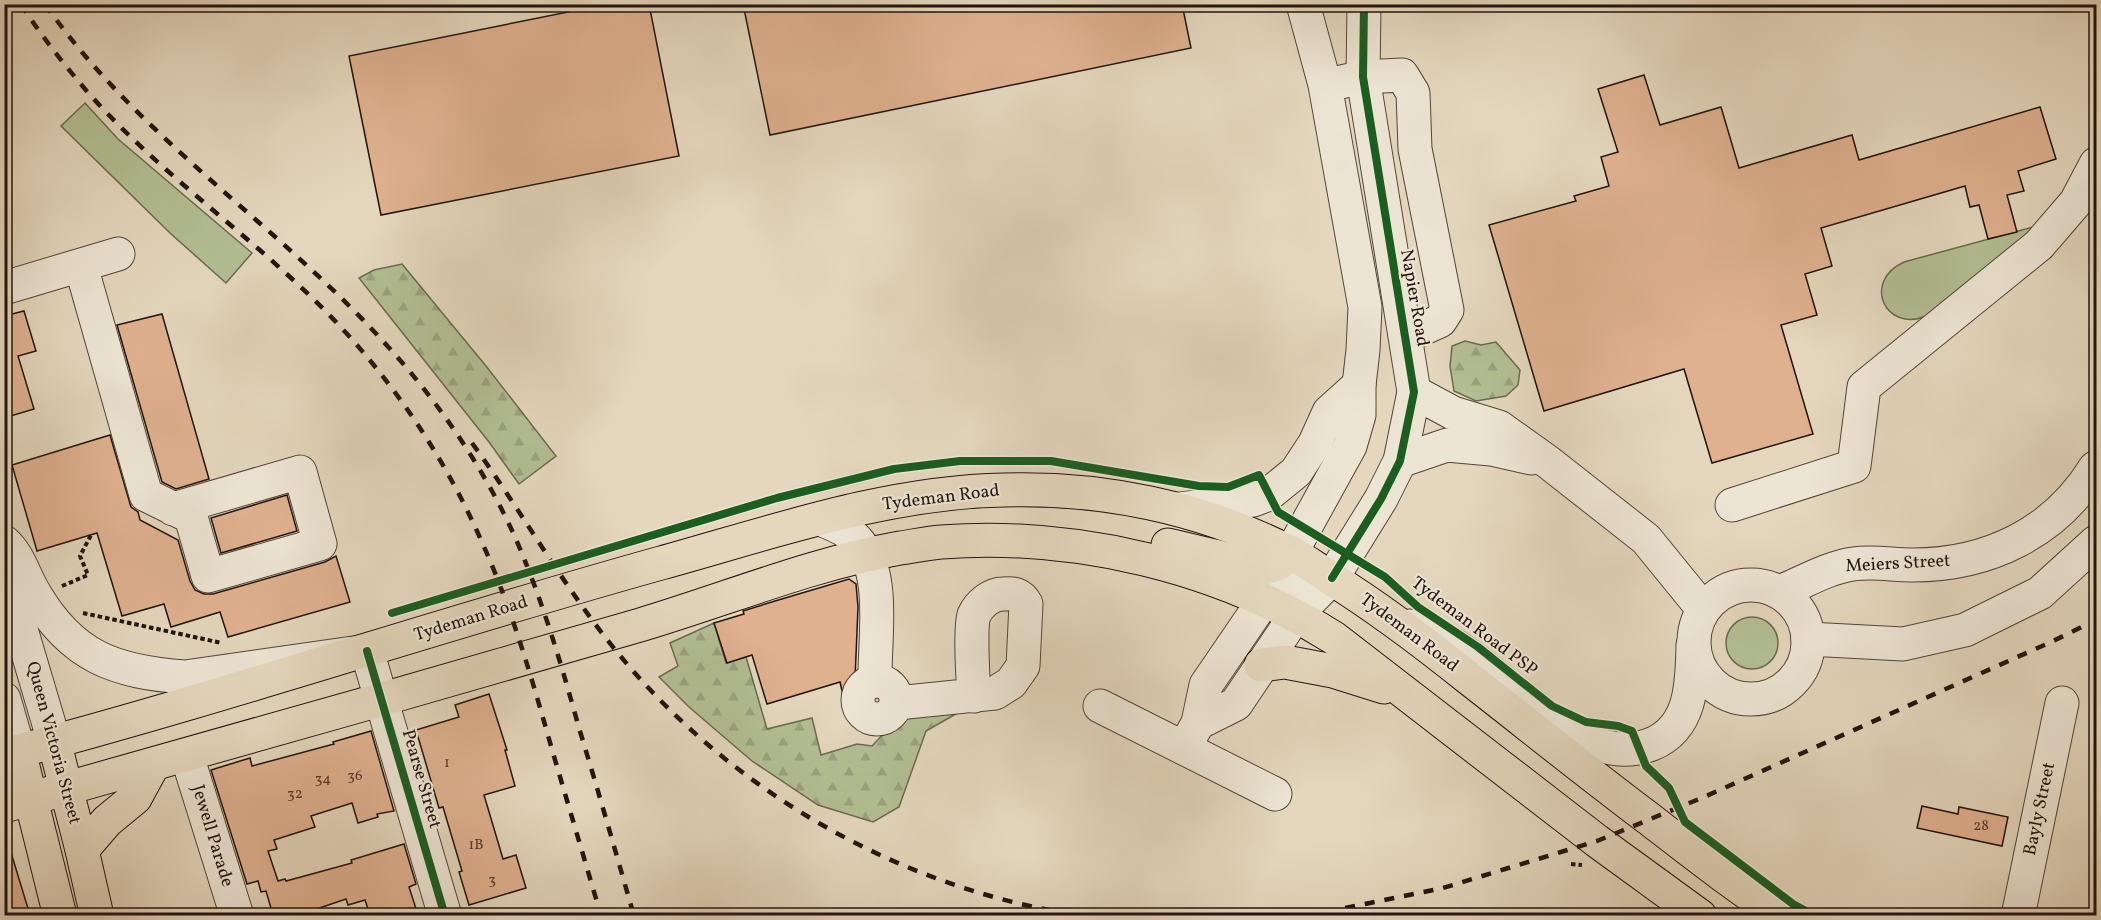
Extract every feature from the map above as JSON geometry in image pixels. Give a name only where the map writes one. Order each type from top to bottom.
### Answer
[{"type":"main road","name":"Tydeman Road","points":[[12,753],[368,651],[595,581],[882,504],[947,494],[1004,490],[1046,490],[1093,494],[1180,509],[1291,553],[1332,578],[1397,621],[1689,850],[1739,888],[1780,915]]},
{"type":"main road","points":[[1048,542],[1124,534],[1265,568],[1279,563],[1291,553]]},
{"type":"main road","points":[[18,803],[645,623],[812,569],[867,554],[939,542],[1010,540],[1048,542],[1103,550],[1152,561],[1221,583],[1264,600],[1334,638],[1598,841],[1700,915]]},
{"type":"main road","points":[[1261,665],[1285,662],[1333,671],[1406,694]]},
{"type":"main road","name":"Queen Victoria Street","points":[[54,741],[97,915]]},
{"type":"main road","name":"Queen Victoria Street","points":[[12,753],[18,803],[60,915]]},
{"type":"main road","points":[[82,850],[107,821],[135,798],[153,765]]},
{"type":"street","name":"Napier Road","points":[[1191,735],[1236,704],[1295,616],[1332,578],[1381,499],[1400,461],[1414,392],[1363,78],[1364,4]]},
{"type":"street","points":[[1291,553],[1350,446],[1359,415],[1365,306],[1325,85],[1303,5]]},
{"type":"street","points":[[1325,85],[1363,78],[1402,75],[1413,93],[1415,148],[1447,310],[1440,321],[1406,336]]},
{"type":"street","points":[[1732,505],[1854,466],[1864,387],[2039,245],[2076,202],[2097,164]]},
{"type":"street","points":[[4,288],[118,254]]},
{"type":"street","points":[[81,266],[146,495],[173,508]]},
{"type":"street","points":[[1180,509],[1253,500],[1269,494],[1296,472],[1316,443],[1329,412],[1359,385]]},
{"type":"street","points":[[1414,392],[1453,413],[1499,427],[1548,462],[1646,539],[1703,609]]},
{"type":"street","points":[[1400,461],[1447,445],[1491,449],[1548,462]]},
{"type":"street","name":"Meiers Street","points":[[1780,592],[1834,568],[1854,564],[1953,563],[1989,554],[2024,539],[2050,519],[2082,488],[2095,468]]},
{"type":"street","points":[[820,519],[838,526],[855,537],[867,554],[877,600],[886,692],[974,696]]},
{"type":"street","points":[[4,542],[17,559],[33,591],[56,627],[104,661],[133,671],[185,677],[368,651]]},
{"type":"street","points":[[1808,639],[1903,644],[1965,630],[2040,593],[2097,542]]},
{"type":"street","name":"Queen Victoria Street","points":[[4,572],[54,741]]},
{"type":"street","points":[[1191,735],[1206,685],[1264,600],[1285,588],[1332,578]]},
{"type":"street","points":[[1397,621],[1429,632],[1451,643],[1559,726],[1596,744],[1623,749],[1639,748],[1654,743],[1676,726],[1689,699],[1692,684],[1693,645],[1696,622],[1703,609],[1718,594],[1738,586],[1760,585],[1780,592],[1793,602],[1802,615],[1808,639],[1806,659],[1797,676],[1782,690],[1754,699],[1734,697],[1716,688],[1702,673],[1693,645]]},
{"type":"street","name":"Pearse Street","points":[[368,651],[445,915]]},
{"type":"street","name":"Queen Victoria Street","points":[[4,699],[12,753]]},
{"type":"street","name":"Bayly Street","points":[[2018,915],[2062,703]]},
{"type":"street","points":[[1100,706],[1191,735],[1275,794]]},
{"type":"street","name":"Jewell Parade","points":[[187,756],[237,915]]},
{"type":"path","points":[[4,471],[13,468]]},
{"type":"path","points":[[60,587],[88,575],[80,556],[91,535]]},
{"type":"path","points":[[79,612],[227,644]]},
{"type":"green space","points":[[85,103],[118,139],[252,253],[226,283],[170,233],[61,126]]},
{"type":"green space","points":[[2036,227],[1926,316],[1912,319],[1900,318],[1890,312],[1884,303],[1882,292],[1884,281],[1891,271],[1904,262]]},
{"type":"green space","points":[[402,264],[556,456],[519,484],[489,442],[359,278],[374,270]]},
{"type":"green space","points":[[1465,341],[1481,345],[1496,342],[1520,370],[1518,385],[1506,396],[1476,401],[1454,391],[1450,366],[1452,346]]},
{"type":"green space","points":[[1747,617],[1757,617],[1771,624],[1778,643],[1771,662],[1757,669],[1747,669],[1737,665],[1730,658],[1726,648],[1726,638],[1730,628],[1737,621]]},
{"type":"green space","points":[[714,623],[726,663],[746,657],[767,729],[812,718],[821,755],[857,744],[872,746],[912,704],[968,707],[926,731],[899,807],[873,822],[818,805],[752,761],[689,707],[659,677],[678,666],[670,643]]},
{"type":"building","points":[[608,4],[649,4],[679,156],[381,215],[349,56]]},
{"type":"building","points":[[743,4],[1182,4],[1191,48],[770,135]]},
{"type":"building","points":[[1644,75],[1660,125],[1721,107],[1739,168],[1852,135],[1859,160],[2040,107],[2056,159],[2018,171],[2024,191],[2007,195],[2017,232],[1988,239],[1979,205],[1970,207],[1965,186],[1821,228],[1832,266],[1805,274],[1817,315],[1781,325],[1813,434],[1712,463],[1684,369],[1544,411],[1489,225],[1576,201],[1574,196],[1609,186],[1601,157],[1618,152],[1598,89]]},
{"type":"building","points":[[24,311],[36,351],[18,356],[34,409],[4,418],[4,316]]},
{"type":"building","points":[[162,314],[209,479],[176,489],[162,482],[117,325]]},
{"type":"building","points":[[110,435],[131,507],[138,512],[140,520],[178,540],[190,581],[195,590],[204,594],[213,594],[325,562],[336,556],[350,602],[228,637],[220,612],[171,627],[164,604],[122,616],[97,533],[37,551],[12,465]]},
{"type":"building","points":[[287,495],[297,531],[221,553],[211,518]]},
{"type":"building","points":[[849,579],[856,584],[858,607],[855,679],[843,695],[840,682],[767,704],[752,655],[727,663],[714,623],[744,614],[743,611]]},
{"type":"building","points":[[489,694],[507,750],[505,750],[515,786],[484,795],[503,859],[516,855],[526,888],[469,905],[459,872],[462,871],[443,807],[439,808],[416,730],[459,717],[455,705]]},
{"type":"building","points":[[371,731],[394,811],[377,814],[378,817],[358,823],[352,803],[311,816],[315,827],[274,840],[277,849],[268,851],[278,881],[285,879],[286,881],[352,863],[351,860],[404,844],[416,884],[409,887],[418,915],[370,915],[365,900],[348,905],[346,899],[299,915],[273,915],[266,891],[261,892],[258,881],[247,884],[211,770],[250,758],[252,766],[334,744],[333,742]]},
{"type":"building","points":[[1922,806],[1958,814],[1959,807],[2008,817],[2002,846],[1917,828]]},
{"type":"building","points":[[9,846],[30,915],[4,915],[4,847]]},
{"type":"railway","points":[[21,4],[68,69],[116,122],[148,153],[284,272],[348,335],[387,382],[423,432],[468,512],[510,613],[527,663],[601,916]]},
{"type":"railway","points":[[45,4],[81,51],[163,137],[340,296],[401,361],[456,432],[488,483],[525,560],[565,679],[634,916]]},
{"type":"railway","points":[[472,443],[597,627],[663,703],[713,749],[768,791],[827,828],[888,859],[952,884],[1018,903],[1085,916]]},
{"type":"railway","points":[[1306,916],[1443,888],[1597,841],[1704,797],[2096,620]]},
{"type":"cycle path","points":[[1332,578],[1381,499],[1400,461],[1414,392],[1363,77],[1364,4]]},
{"type":"cycle path","name":"Tydeman Road PSP","points":[[392,613],[777,498],[894,469],[960,461],[1051,461],[1199,486],[1228,487],[1259,475],[1278,512],[1385,577],[1418,607],[1478,647],[1552,706],[1586,722],[1618,726],[1632,731],[1646,766],[1669,788],[1685,822],[1793,904],[1815,916]]},
{"type":"cycle path","points":[[367,651],[445,916]]}]
